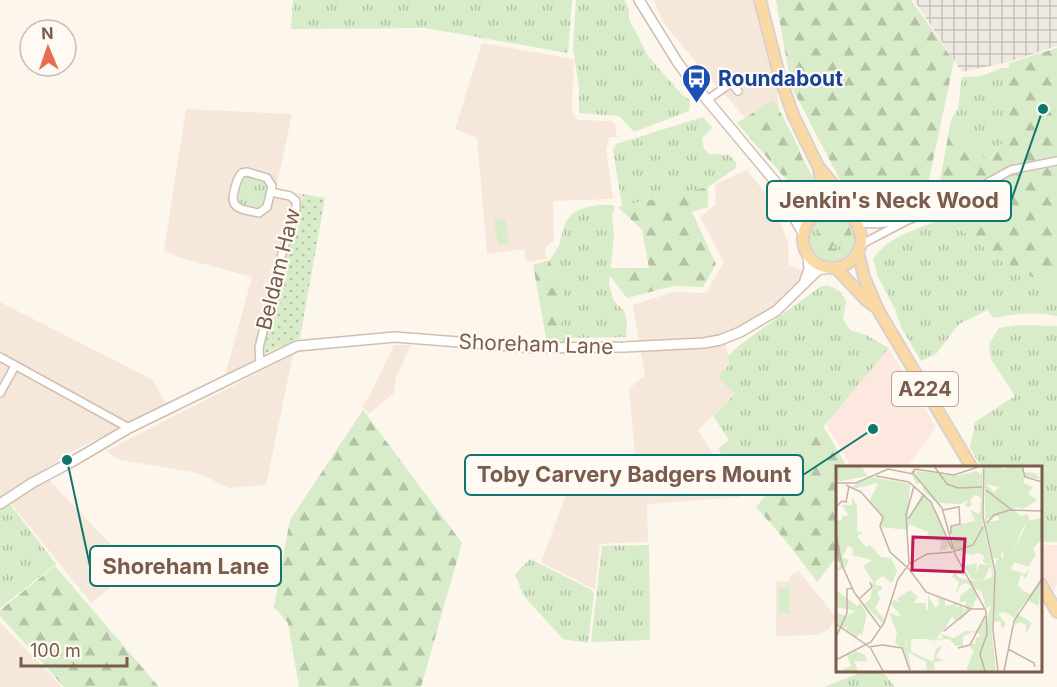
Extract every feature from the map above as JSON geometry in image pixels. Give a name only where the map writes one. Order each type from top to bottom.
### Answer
[{"type":"main road","points":[[760,0],[787,98],[801,134],[818,166],[839,192],[846,213]]},
{"type":"main road","points":[[818,166],[824,193],[818,213],[803,233],[803,244],[814,262],[831,268],[850,262],[859,248],[861,233],[858,223],[846,213],[834,210],[818,213]]},
{"type":"main road","name":"A224","points":[[859,248],[864,277],[878,310],[971,466]]},
{"type":"main road","name":"A224","points":[[831,268],[878,310]]},
{"type":"main road","points":[[1042,585],[1057,612]]},
{"type":"street","points":[[639,0],[678,63],[788,197],[818,213]]},
{"type":"street","points":[[725,74],[738,91]]},
{"type":"street","points":[[707,100],[732,83]]},
{"type":"street","points":[[858,223],[877,224],[908,220],[942,208],[1011,170],[1057,161]]},
{"type":"street","name":"Beldam Haw","points":[[242,173],[267,178],[272,186],[271,192],[267,207],[260,213],[237,208],[233,204],[232,197],[238,177],[242,173]]},
{"type":"street","name":"Beldam Haw","points":[[260,364],[259,348],[297,201],[291,196],[271,192]]},
{"type":"street","points":[[788,197],[795,219],[803,233]]},
{"type":"street","points":[[859,248],[866,241],[899,227],[908,220]]},
{"type":"street","points":[[805,283],[809,270],[808,255]]},
{"type":"street","name":"Shoreham Lane","points":[[0,504],[32,483],[129,428],[297,346],[395,337],[537,348],[624,347],[714,342],[740,332],[776,311],[818,270],[831,268]]},
{"type":"street","points":[[0,357],[129,428]]},
{"type":"street","points":[[0,393],[15,366]]},
{"type":"shaded area","points":[[654,0],[767,0],[785,162],[663,22]]},
{"type":"shaded area","points":[[914,0],[1057,0],[1057,46],[1008,62],[962,72]]},
{"type":"shaded area","points":[[482,43],[574,59],[573,114],[578,120],[612,121],[615,124],[617,137],[610,137],[606,149],[613,199],[553,201],[554,241],[545,247],[547,259],[527,262],[524,249],[487,254],[477,138],[455,129]]},
{"type":"shaded area","points":[[186,109],[292,114],[276,189],[303,194],[298,219],[299,229],[260,356],[225,376],[252,277],[178,257],[164,250]]},
{"type":"shaded area","points":[[747,170],[774,204],[788,244],[789,265],[802,271],[802,282],[775,310],[725,336],[735,394],[698,430],[740,497],[647,504],[648,542],[600,544],[595,590],[541,562],[570,484],[607,462],[635,457],[629,389],[645,375],[633,305],[673,292],[706,293],[724,262],[700,217],[716,204],[715,184]]},
{"type":"shaded area","points":[[0,302],[153,380],[166,404],[69,453],[41,472],[134,568],[91,603],[5,496],[0,499]]},
{"type":"shaded area","points":[[394,345],[411,345],[396,377],[394,393],[369,414],[362,406],[370,395]]},
{"type":"shaded area","points":[[889,348],[936,427],[907,466],[851,466],[826,424],[859,380]]},
{"type":"shaded area","points":[[293,355],[266,485],[229,488],[198,473],[120,460],[106,451]]},
{"type":"shaded area","points":[[1042,545],[1057,545],[1057,584],[1052,593],[1042,575]]},
{"type":"shaded area","points":[[799,571],[835,616],[835,620],[828,630],[816,635],[776,636],[776,582],[790,581],[791,575]]},
{"type":"shaded area","points":[[0,622],[62,687],[0,687]]},
{"type":"green space","points":[[293,0],[572,0],[568,53],[425,28],[291,29]]},
{"type":"green space","points":[[576,0],[625,0],[629,19],[648,56],[683,96],[690,100],[689,111],[634,132],[619,116],[579,113],[579,88],[573,49]]},
{"type":"green space","points":[[776,0],[911,0],[954,61],[923,208],[881,219],[854,207],[791,86]]},
{"type":"green space","points":[[1057,48],[1057,156],[1008,167],[943,199],[940,181],[951,120],[988,162],[1003,142],[1009,63]]},
{"type":"green space","points":[[1002,68],[1009,68],[1003,142],[987,162],[951,120],[958,108],[962,77],[981,76]]},
{"type":"green space","points":[[773,100],[802,158],[800,168],[790,169],[785,178],[737,123]]},
{"type":"green space","points":[[703,117],[712,128],[702,138],[704,149],[710,154],[729,155],[736,162],[736,168],[708,187],[622,206],[613,150],[616,144]]},
{"type":"green space","points":[[802,157],[819,192],[816,207],[809,207],[810,205],[785,178],[790,169],[800,168]]},
{"type":"green space","points":[[1057,166],[1057,290],[1010,265],[947,220],[945,208],[1012,175]]},
{"type":"green space","points":[[247,175],[265,179],[270,187],[263,206],[257,209],[242,206],[236,202],[241,178]]},
{"type":"green space","points":[[708,187],[708,207],[692,212],[716,264],[703,287],[673,286],[627,298],[604,268],[649,268],[642,230],[618,207]]},
{"type":"green space","points":[[303,194],[325,198],[300,338],[260,356],[289,235],[299,228],[298,220]]},
{"type":"green space","points":[[613,205],[615,208],[612,216],[614,234],[609,285],[614,301],[624,311],[627,321],[626,337],[565,338],[561,327],[563,293],[549,260],[557,249],[570,216],[582,208]]},
{"type":"green space","points":[[827,214],[837,214],[849,221],[856,233],[856,243],[849,255],[837,262],[827,262],[812,251],[808,243],[808,233],[819,218]]},
{"type":"green space","points":[[505,219],[509,244],[498,245],[494,220]]},
{"type":"green space","points":[[832,220],[844,221],[850,230],[850,241],[837,242],[833,245],[831,248],[841,250],[840,254],[827,255],[814,252],[819,233]]},
{"type":"green space","points":[[939,220],[947,220],[1010,265],[1057,290],[1057,316],[1025,314],[993,318],[988,310],[959,324],[936,354],[921,361],[902,329],[895,309],[878,277],[873,259],[894,240]]},
{"type":"green space","points":[[549,260],[564,293],[561,327],[567,343],[547,343],[533,265]]},
{"type":"green space","points":[[827,285],[841,292],[846,301],[843,319],[850,330],[866,335],[889,348],[768,493],[755,476],[743,486],[718,449],[729,440],[713,416],[735,394],[718,377],[729,365],[728,356],[737,347],[820,287]]},
{"type":"green space","points":[[1020,325],[1057,326],[1057,542],[1042,542],[1042,466],[981,466],[970,448],[975,422],[1015,396],[991,359],[989,344],[999,328]]},
{"type":"green space","points":[[363,410],[462,543],[421,687],[299,687],[288,623],[274,607],[290,520]]},
{"type":"green space","points":[[823,426],[847,466],[836,466],[836,558],[817,582],[786,541],[756,507]]},
{"type":"green space","points":[[9,503],[56,564],[0,608],[0,509]]},
{"type":"green space","points":[[649,545],[650,640],[591,642],[602,546]]},
{"type":"green space","points":[[530,559],[592,590],[594,594],[588,643],[563,639],[523,595],[515,574]]},
{"type":"green space","points":[[55,566],[159,687],[64,687],[0,616],[0,610]]},
{"type":"green space","points":[[790,587],[790,613],[779,613],[778,588]]},
{"type":"green space","points":[[862,672],[883,672],[895,687],[824,687]]},
{"type":"place","name":"Roundabout","points":[[697,104]]},
{"type":"place","name":"Jenkin's Neck Wood","points":[[1043,109]]},
{"type":"place","name":"Toby Carvery Badgers Mount","points":[[873,429]]},
{"type":"place","name":"Shoreham Lane","points":[[67,460]]}]
